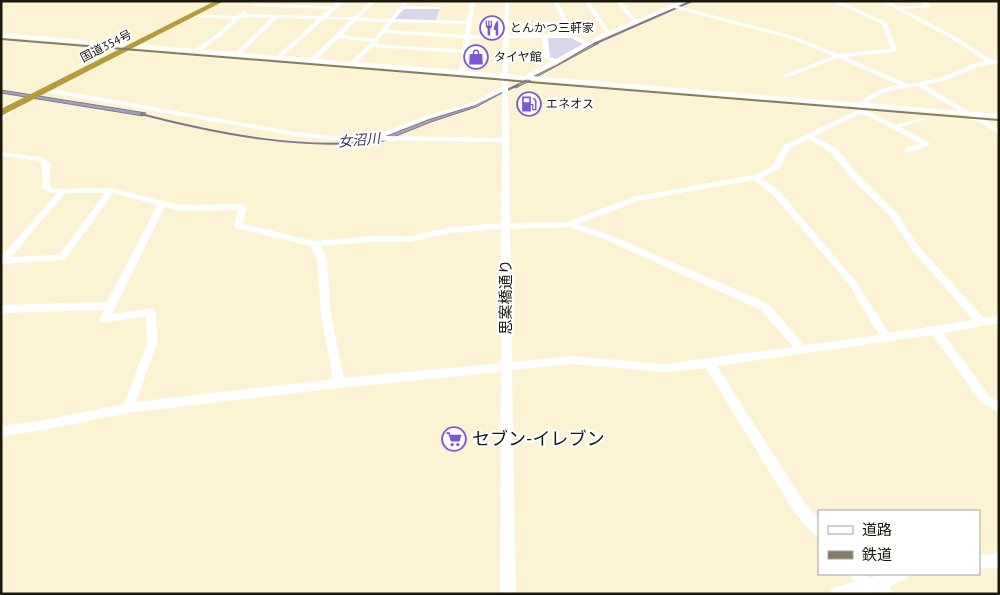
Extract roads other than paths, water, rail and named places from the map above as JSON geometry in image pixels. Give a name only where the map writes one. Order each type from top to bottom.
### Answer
[{"type":"highway","name":"国道354号","points":[[6,110],[221,1]]},
{"type":"street","points":[[279,57],[342,1]]},
{"type":"street","points":[[313,59],[374,1]]},
{"type":"street","points":[[353,63],[384,31],[407,1]]},
{"type":"street","points":[[435,22],[442,1]]},
{"type":"street","points":[[462,72],[473,1]]},
{"type":"street","name":"思案橋通り","points":[[507,1],[505,140],[508,594]]},
{"type":"street","points":[[555,1],[572,36]]},
{"type":"street","points":[[586,1],[608,33]]},
{"type":"street","points":[[618,1],[636,23]]},
{"type":"street","points":[[786,76],[839,56],[894,50],[884,23],[834,1]]},
{"type":"street","points":[[884,1],[954,38],[990,62]]},
{"type":"street","points":[[899,9],[929,6],[921,1]]},
{"type":"street","points":[[196,51],[219,35],[256,3],[334,8]]},
{"type":"street","points":[[531,78],[608,33],[681,4],[794,38],[907,86]]},
{"type":"street","points":[[402,7],[440,8]]},
{"type":"street","points":[[194,15],[470,23]]},
{"type":"street","points":[[715,15],[742,20]]},
{"type":"street","points":[[238,54],[275,16]]},
{"type":"street","points":[[384,31],[467,37],[572,36],[588,44]]},
{"type":"street","points":[[1,35],[136,44],[196,51],[999,116]]},
{"type":"street","points":[[338,36],[373,43],[465,52]]},
{"type":"street","points":[[545,36],[547,58],[559,61]]},
{"type":"street","points":[[859,112],[862,105],[887,89],[942,80],[975,65],[999,61]]},
{"type":"street","points":[[919,84],[999,132]]},
{"type":"street","points":[[46,90],[294,134],[335,138],[505,140]]},
{"type":"street","points":[[375,139],[427,117],[473,104],[505,91]]},
{"type":"street","points":[[1,119],[11,110],[6,110]]},
{"type":"street","points":[[571,225],[636,199],[754,177],[774,171],[779,166],[787,148],[859,112],[870,114],[927,144],[908,150]]},
{"type":"street","points":[[895,127],[925,118]]},
{"type":"street","points":[[810,137],[838,155],[857,179],[893,214],[916,249],[981,322]]},
{"type":"street","points":[[1,154],[41,159],[46,163],[46,188],[53,191],[111,190],[162,204],[190,209],[243,206],[238,226],[315,244],[371,239],[410,240],[452,230],[506,226],[571,225],[609,238],[765,307],[802,349]]},
{"type":"street","points":[[754,177],[776,193],[851,281],[886,337]]},
{"type":"street","points":[[63,191],[3,261],[62,258],[111,190]]},
{"type":"street","points":[[128,408],[152,343],[151,312],[104,319],[162,204]]},
{"type":"street","points":[[315,244],[322,260],[326,315],[339,383]]},
{"type":"street","points":[[1,309],[110,306]]},
{"type":"street","points":[[1,431],[39,426],[128,408],[339,383],[573,360],[664,368],[709,364],[936,331],[999,319]]},
{"type":"street","points":[[936,331],[985,399],[999,408]]},
{"type":"street","points":[[709,364],[799,507],[818,529]]},
{"type":"street","points":[[980,562],[999,560]]},
{"type":"street","points":[[858,575],[886,594]]},
{"type":"street","points":[[836,594],[899,575]]},
{"type":"waterway","name":"女沼川","points":[[594,44],[692,1]]},
{"type":"waterway","name":"女沼川","points":[[506,91],[518,85]]},
{"type":"waterway","name":"女沼川","points":[[141,114],[199,128],[261,139],[323,144],[382,140]]},
{"type":"railway","points":[[1,39],[999,120]]},
{"type":"place","name":"とんかつ三軒家","points":[[492,28]]},
{"type":"place","name":"タイヤ館","points":[[476,57]]},
{"type":"place","name":"エネオス","points":[[529,104]]},
{"type":"place","name":"セブン-イレブン","points":[[454,439]]}]
